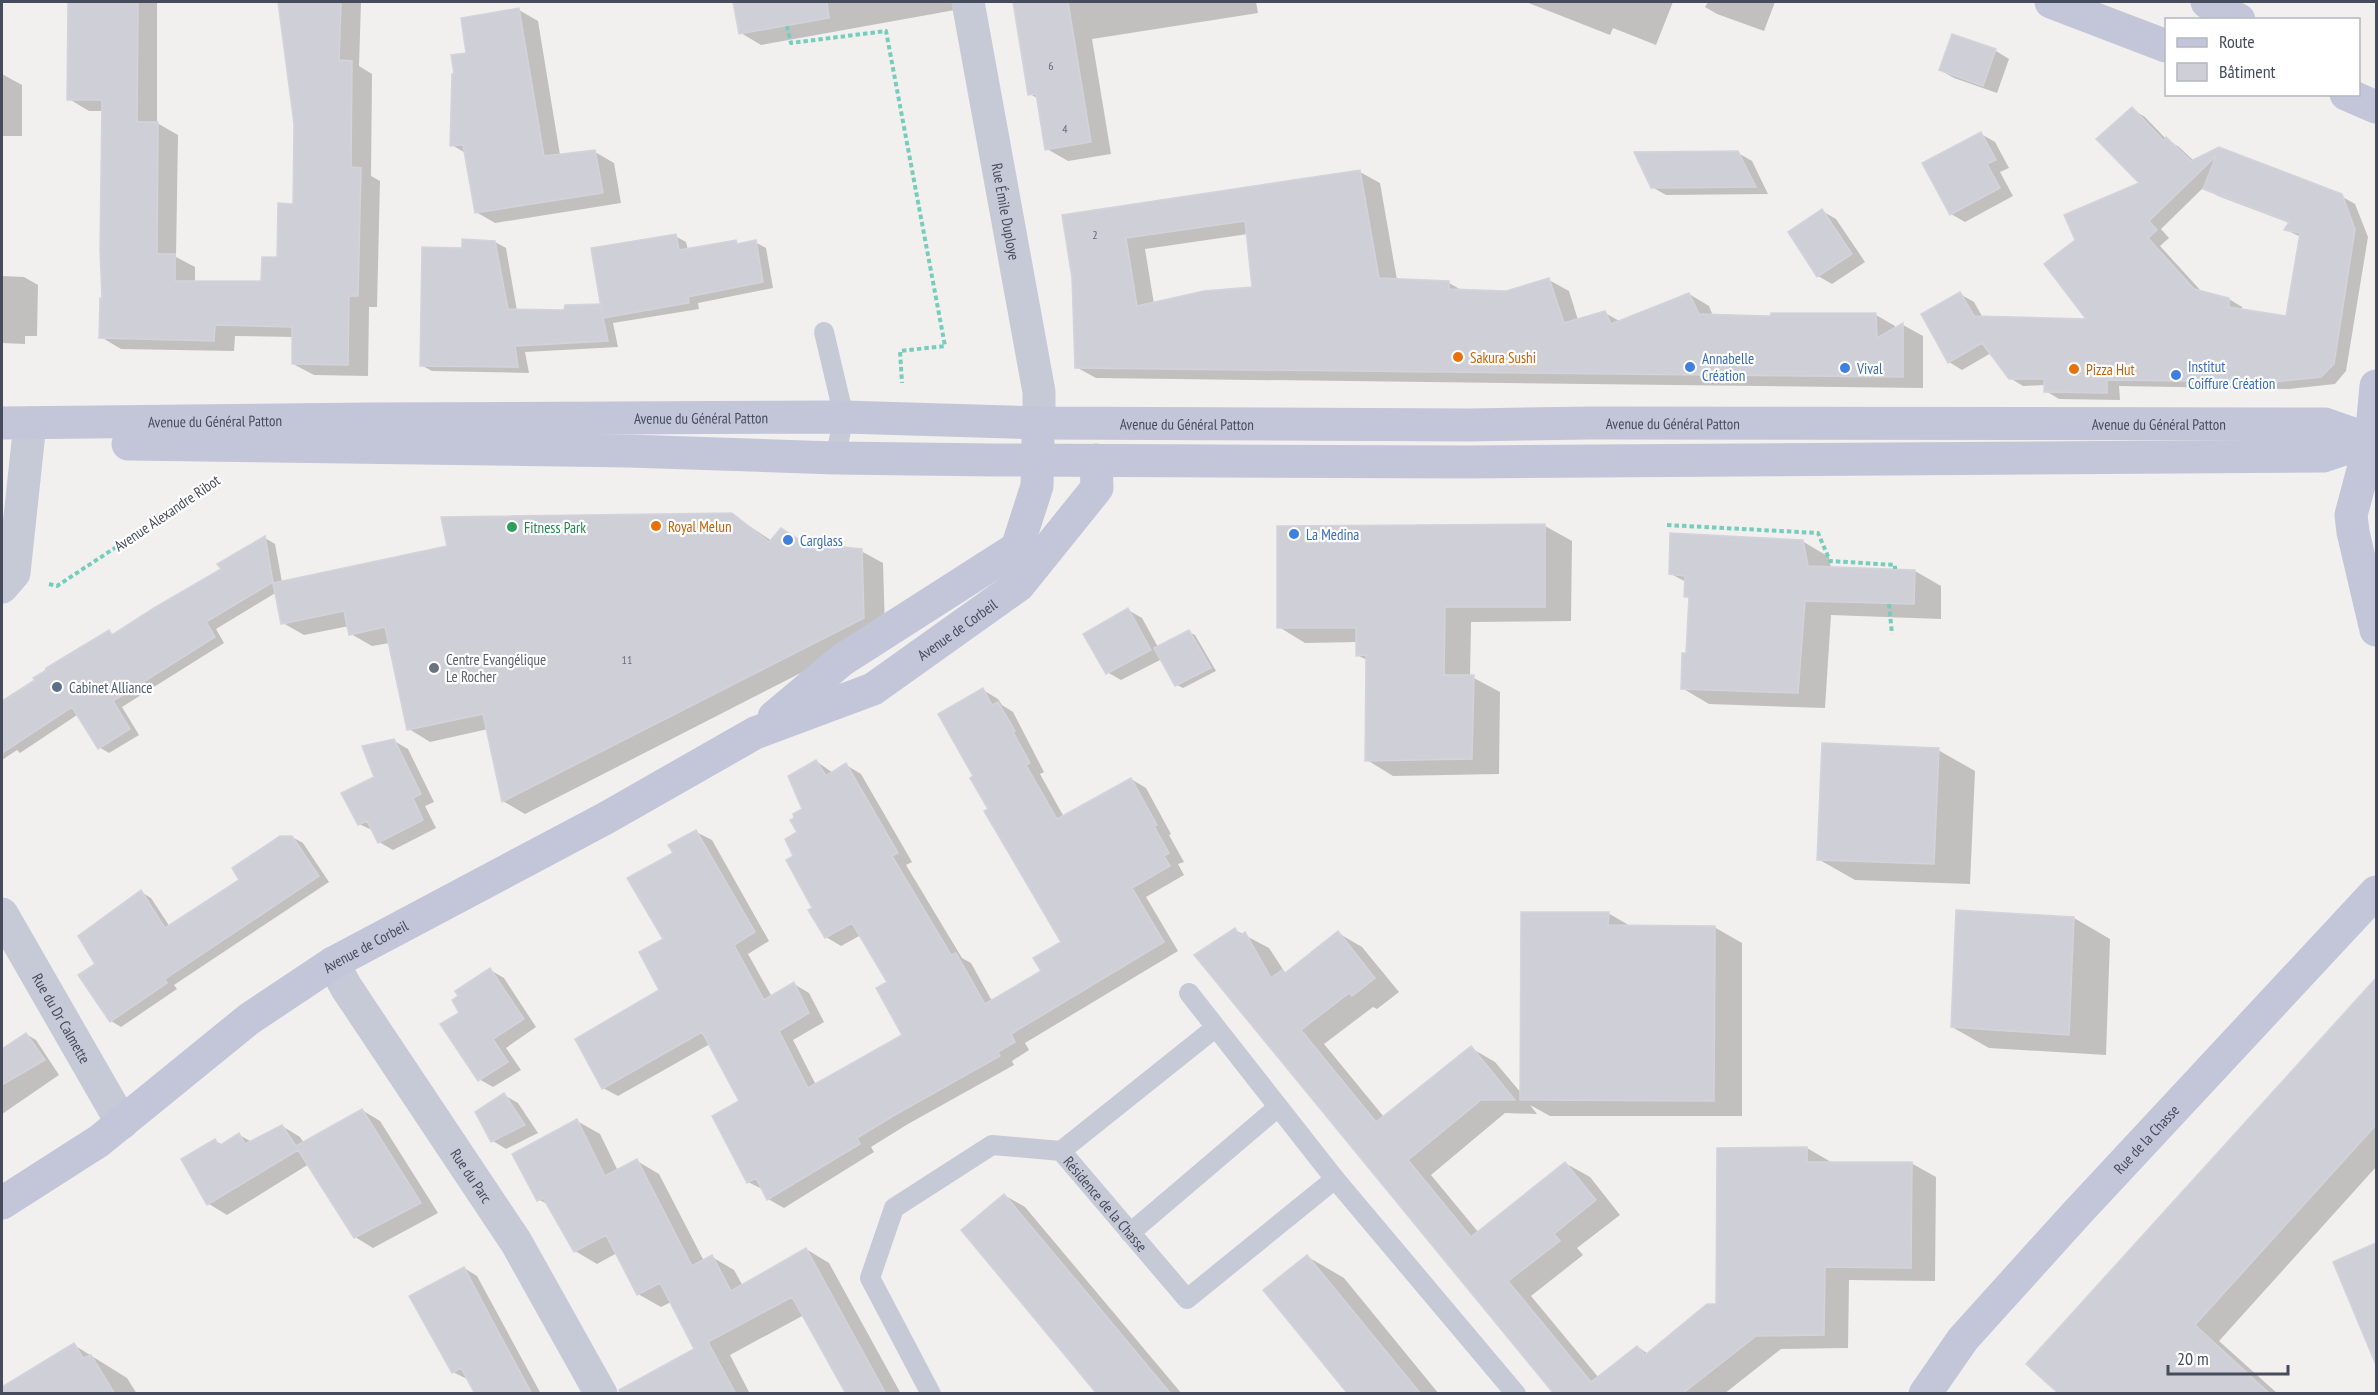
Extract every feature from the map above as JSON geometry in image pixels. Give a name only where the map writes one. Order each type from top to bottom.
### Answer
[{"type":"main road","points":[[2051,2],[2165,45]]},
{"type":"main road","points":[[2207,2],[2235,18]]},
{"type":"main road","points":[[2360,77],[2376,82]]},
{"type":"main road","points":[[2351,96],[2376,107]]},
{"type":"main road","points":[[2376,386],[2374,440],[2351,515],[2376,630]]},
{"type":"main road","name":"Avenue du Général Patton","points":[[15,433],[372,419],[844,417],[1039,423],[1458,425],[1591,423],[2325,424],[2374,440]]},
{"type":"main road","name":"Avenue de Corbeil","points":[[755,733],[842,660],[1017,548],[1037,486],[1039,423]]},
{"type":"main road","name":"Avenue du Général Patton","points":[[15,433],[835,458],[1466,462],[2323,456],[2374,440]]},
{"type":"main road","name":"Avenue de Corbeil","points":[[2,1203],[122,1123],[249,1019],[333,963],[606,818],[755,733],[873,688],[1019,585],[1097,488],[1096,460]]},
{"type":"main road","name":"Rue de la Chasse","points":[[1924,1394],[1963,1339],[2376,891]]},
{"type":"street","name":"Rue Émile Duploye","points":[[968,2],[1039,392],[1039,423]]},
{"type":"street","points":[[8,580],[15,433]]},
{"type":"street","name":"Rue du Dr Calmette","points":[[2,914],[122,1123]]},
{"type":"street","name":"Rue du Parc","points":[[333,963],[346,987],[516,1242],[601,1394]]},
{"type":"lane","points":[[824,332],[844,417],[835,458]]},
{"type":"lane","points":[[1189,993],[1335,1179],[1516,1394]]},
{"type":"lane","points":[[1061,1151],[1215,1028]]},
{"type":"lane","points":[[1130,1233],[1278,1107]]},
{"type":"lane","name":"Résidence de la Chasse","points":[[931,1394],[870,1278],[894,1208],[992,1145],[1061,1151],[1187,1299],[1335,1179]]},
{"type":"path","points":[[787,26],[791,43],[886,31],[945,346],[900,351],[902,390]]},
{"type":"path","name":"Avenue Alexandre Ribot","points":[[8,580],[57,586],[220,478]]},
{"type":"path","points":[[1667,525],[1818,533],[1830,561],[1895,565],[1895,569]]},
{"type":"path","points":[[1888,603],[1892,634]]},
{"type":"building","points":[[68,2],[138,2],[137,122],[158,122],[157,254],[175,254],[175,281],[261,281],[262,257],[277,257],[278,203],[293,204],[294,124],[278,2],[341,2],[339,60],[352,61],[351,167],[361,168],[358,296],[349,296],[348,365],[292,364],[292,327],[215,325],[214,341],[99,338],[100,298],[102,299],[100,250],[102,100],[67,100]]},
{"type":"building","points":[[733,2],[827,2],[829,18],[739,34]]},
{"type":"building","points":[[1013,2],[1068,2],[1091,142],[1045,150],[1036,94],[1028,95]]},
{"type":"building","points":[[519,8],[544,156],[595,150],[603,193],[475,213],[463,145],[450,146],[452,74],[454,74],[451,55],[466,53],[461,18]]},
{"type":"building","points":[[1952,34],[1996,49],[1983,86],[1939,70]]},
{"type":"building","points":[[2132,107],[2164,141],[2166,137],[2191,161],[2219,147],[2342,194],[2355,229],[2334,364],[2321,377],[2275,382],[2107,380],[2107,393],[2044,392],[2044,379],[2009,379],[1982,343],[1948,363],[1921,314],[1960,292],[1974,316],[2086,319],[2044,264],[2075,240],[2064,215],[2139,183],[2096,139]],"holes":[[[2216,156],[2203,189],[2289,222],[2284,230],[2300,233],[2286,316],[2229,307],[2229,298],[2194,289],[2148,238],[2157,230],[2149,221]]]},
{"type":"building","points":[[1981,132],[1996,160],[1987,164],[2000,188],[1950,215],[1922,163]]},
{"type":"building","points":[[1738,151],[1756,187],[1651,188],[1634,152]]},
{"type":"building","points":[[1360,170],[1379,278],[1449,281],[1449,289],[1506,291],[1549,278],[1564,323],[1605,311],[1611,324],[1689,293],[1699,314],[1770,316],[1771,313],[1876,313],[1877,338],[1903,323],[1903,377],[1075,368],[1072,278],[1062,215]],"holes":[[[1245,221],[1252,287],[1204,291],[1137,306],[1126,238]]]},
{"type":"building","points":[[1822,209],[1852,254],[1817,277],[1788,232]]},
{"type":"building","points":[[676,234],[679,250],[736,240],[737,244],[756,240],[763,282],[688,297],[689,303],[603,318],[608,341],[515,346],[518,367],[420,366],[422,247],[462,248],[462,239],[495,241],[508,309],[564,310],[565,305],[600,304],[591,248]]},
{"type":"building","points":[[732,513],[769,542],[781,528],[804,543],[862,549],[864,618],[502,802],[483,714],[407,730],[385,627],[349,635],[344,611],[281,624],[273,583],[447,546],[441,517]]},
{"type":"building","points":[[1545,524],[1545,607],[1445,607],[1444,675],[1474,675],[1472,759],[1365,761],[1366,655],[1356,656],[1356,628],[1277,628],[1277,526]]},
{"type":"building","points":[[1670,533],[1803,540],[1808,566],[1915,570],[1914,604],[1805,601],[1798,693],[1681,689],[1682,653],[1686,653],[1689,597],[1684,597],[1685,576],[1669,574]]},
{"type":"building","points":[[265,536],[273,582],[206,622],[215,637],[113,701],[130,729],[98,749],[72,707],[2,753],[2,701],[35,680],[33,678],[46,668],[109,630],[112,635],[221,569],[217,564]]},
{"type":"building","points":[[1128,608],[1151,650],[1106,674],[1083,634]]},
{"type":"building","points":[[1189,630],[1211,668],[1175,686],[1154,648]]},
{"type":"building","points":[[983,688],[992,705],[998,702],[1015,731],[1013,732],[1030,763],[1026,765],[1057,819],[1131,778],[1157,825],[1154,826],[1169,853],[1164,856],[1170,866],[1132,888],[1164,942],[1011,1034],[1015,1042],[998,1052],[1000,1056],[857,1138],[860,1144],[767,1200],[756,1178],[747,1183],[712,1116],[739,1101],[702,1032],[602,1089],[575,1039],[659,990],[639,952],[663,939],[627,878],[673,853],[668,845],[696,830],[755,932],[734,945],[764,1000],[794,982],[809,1013],[779,1031],[808,1088],[902,1035],[876,988],[887,982],[852,923],[825,938],[808,910],[812,908],[786,860],[793,856],[785,839],[797,832],[790,820],[794,818],[793,814],[802,809],[788,776],[816,760],[826,776],[846,763],[898,853],[892,856],[951,955],[956,953],[985,1004],[1041,971],[1033,958],[1061,942],[984,811],[988,809],[970,778],[973,776],[938,714]]},
{"type":"building","points":[[394,739],[421,794],[413,798],[423,820],[378,843],[367,821],[358,825],[341,793],[374,777],[362,746]]},
{"type":"building","points":[[1822,743],[1939,748],[1934,864],[1817,860]]},
{"type":"building","points":[[280,836],[292,836],[319,876],[165,979],[167,983],[110,1022],[78,975],[95,964],[78,936],[141,890],[165,928],[239,880],[232,868]]},
{"type":"building","points":[[1956,910],[2074,917],[2069,1035],[1951,1027]]},
{"type":"building","points":[[1521,912],[1609,912],[1608,925],[1715,926],[1714,1101],[1520,1100]]},
{"type":"building","points":[[1235,928],[1240,936],[1245,932],[1271,978],[1282,970],[1285,973],[1338,931],[1375,978],[1352,996],[1349,993],[1301,1030],[1376,1122],[1471,1046],[1515,1100],[1481,1100],[1408,1160],[1471,1237],[1565,1162],[1596,1200],[1554,1234],[1560,1241],[1508,1281],[1591,1382],[1637,1346],[1645,1355],[1707,1304],[1716,1304],[1717,1148],[1807,1147],[1807,1162],[1912,1162],[1911,1268],[1825,1267],[1824,1335],[1756,1336],[1682,1394],[1554,1394],[1194,955]]},
{"type":"building","points":[[490,968],[524,1019],[493,1039],[508,1062],[478,1081],[440,1024],[459,1013],[452,1000],[458,996],[455,991]]},
{"type":"building","points":[[2376,978],[2376,1125],[2195,1325],[2270,1394],[2059,1394],[2026,1364]]},
{"type":"building","points":[[26,1033],[45,1060],[2,1085],[2,1049]]},
{"type":"building","points":[[504,1093],[525,1125],[491,1142],[475,1112]]},
{"type":"building","points":[[362,1109],[421,1203],[354,1238],[298,1150],[207,1205],[181,1159],[215,1139],[219,1146],[239,1133],[245,1144],[282,1125],[296,1146]]},
{"type":"building","points":[[577,1119],[605,1176],[637,1159],[692,1266],[712,1255],[731,1291],[806,1248],[886,1394],[846,1394],[792,1297],[708,1342],[736,1394],[620,1394],[619,1390],[694,1349],[660,1283],[637,1295],[606,1235],[574,1252],[543,1198],[537,1201],[512,1154]]},
{"type":"building","points":[[1004,1194],[1171,1394],[1097,1394],[961,1230]]},
{"type":"building","points":[[2376,1243],[2376,1365],[2333,1262]]},
{"type":"building","points":[[1307,1255],[1421,1394],[1348,1394],[1263,1290]]},
{"type":"building","points":[[464,1267],[532,1394],[475,1394],[461,1368],[452,1373],[409,1296]]},
{"type":"building","points":[[74,1343],[83,1358],[91,1355],[115,1394],[2,1394],[2,1387]]},
{"type":"place","name":"Sakura Sushi","points":[[1458,357]]},
{"type":"place","name":"Annabelle Création","points":[[1690,367]]},
{"type":"place","name":"Vival","points":[[1845,368]]},
{"type":"place","name":"Pizza Hut","points":[[2074,369]]},
{"type":"place","name":"Institut Coiffure Création","points":[[2176,375]]},
{"type":"place","name":"Royal Melun","points":[[656,526]]},
{"type":"place","name":"Fitness Park","points":[[512,527]]},
{"type":"place","name":"La Medina","points":[[1294,534]]},
{"type":"place","name":"Carglass","points":[[788,540]]},
{"type":"place","name":"Centre Evangélique Le Rocher","points":[[434,668]]},
{"type":"place","name":"Cabinet Alliance","points":[[57,687]]}]
